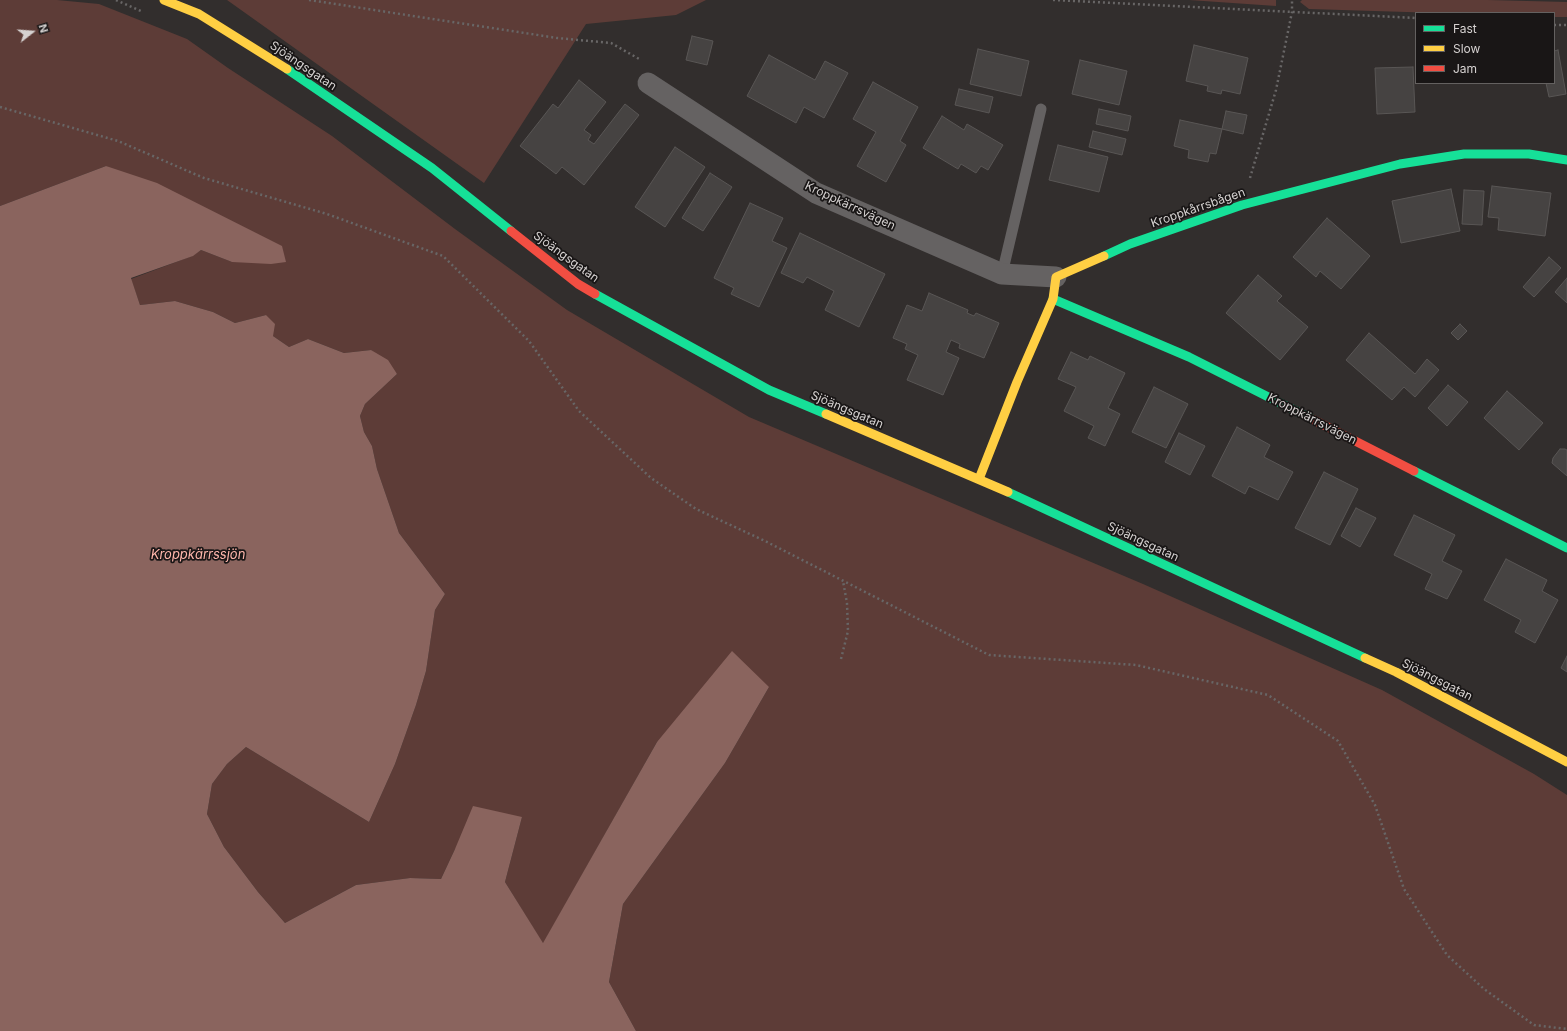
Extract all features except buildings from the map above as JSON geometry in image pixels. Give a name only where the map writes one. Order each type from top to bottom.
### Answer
[{"type":"street","name":"Sjöängsgatan","points":[[164,0],[199,14],[275,61],[426,164],[578,284],[769,390],[979,479],[1396,672],[1567,762]]},
{"type":"street","name":"Kroppkärrsvägen","points":[[648,83],[816,193],[1002,274],[1056,277]]},
{"type":"street","name":"Kroppkårrsbågen","points":[[1056,277],[1130,244],[1242,205],[1400,164],[1464,154],[1529,154],[1567,160]]},
{"type":"street","points":[[979,479],[1017,382],[1053,299],[1056,277]]},
{"type":"street","name":"Kroppkärrsvägen","points":[[1053,299],[1189,357],[1567,548]]},
{"type":"lane","points":[[1002,274],[1041,109]]},
{"type":"path","points":[[309,0],[557,38],[611,43],[652,66],[648,83]]},
{"type":"path","points":[[1054,0],[1415,18]]},
{"type":"path","points":[[1242,205],[1276,90],[1292,12],[1292,0]]},
{"type":"path","points":[[1555,25],[1567,25]]},
{"type":"path","points":[[0,107],[118,140],[204,178],[328,214],[443,256],[529,341],[579,411],[651,478],[696,509],[765,541],[989,655],[1136,665],[1268,695],[1338,741],[1375,804],[1404,889],[1447,955],[1484,989],[1534,1025],[1567,1029]]},
{"type":"path","points":[[840,659],[848,631],[847,603],[843,581]]},
{"type":"shaded area","points":[[0,0],[57,0],[99,4],[187,39],[228,68],[332,136],[455,229],[567,310],[749,417],[1143,584],[1382,690],[1534,774],[1567,795],[1567,1031],[636,1031],[609,982],[623,904],[725,763],[769,687],[657,742],[543,944],[505,882],[522,817],[455,849],[441,879],[410,878],[356,885],[285,923],[258,892],[224,847],[207,814],[212,784],[227,764],[246,747],[369,822],[395,764],[416,705],[426,671],[435,610],[445,594],[399,533],[377,469],[372,446],[364,432],[360,416],[365,404],[397,374],[371,350],[344,353],[308,339],[289,347],[273,336],[266,315],[235,323],[213,312],[175,301],[140,305],[131,279],[192,256],[201,250],[232,262],[106,166],[0,206]]},
{"type":"shaded area","points":[[227,0],[706,0],[676,15],[586,24],[484,183]]},
{"type":"shaded area","points":[[1189,0],[1276,0],[1276,6]]},
{"type":"shaded area","points":[[1302,0],[1488,0],[1567,2],[1567,17],[1555,17],[1555,12],[1415,12],[1309,9],[1300,2]]},
{"type":"water","name":"Kroppkärrssjön","points":[[106,166],[157,183],[282,246],[286,262],[271,264],[232,262],[201,250],[193,256],[131,278],[140,305],[175,301],[213,312],[235,323],[266,315],[275,324],[273,336],[289,347],[308,339],[344,353],[371,350],[388,360],[397,374],[365,404],[360,416],[364,432],[372,446],[377,469],[399,533],[445,594],[435,610],[426,671],[416,705],[395,764],[369,822],[246,747],[227,764],[212,784],[207,814],[224,847],[258,892],[285,923],[356,885],[410,878],[441,879],[473,806],[522,817],[505,882],[543,943],[657,742],[732,651],[769,687],[725,763],[623,904],[609,982],[636,1031],[0,1031],[0,206]]},
{"type":"traffic: fast","points":[[287,69],[432,168],[511,231]]},
{"type":"traffic: fast","points":[[1104,256],[1130,244],[1242,205],[1400,164],[1464,154],[1529,154],[1567,160]]},
{"type":"traffic: fast","points":[[595,294],[769,390],[826,414]]},
{"type":"traffic: fast","points":[[1053,299],[1189,357],[1312,419]]},
{"type":"traffic: fast","points":[[1414,471],[1567,548]]},
{"type":"traffic: fast","points":[[1008,492],[1365,658]]},
{"type":"traffic: slow","points":[[164,0],[199,14],[287,69]]},
{"type":"traffic: slow","points":[[979,479],[1017,382],[1053,299],[1056,277],[1104,256]]},
{"type":"traffic: slow","points":[[826,414],[1008,492]]},
{"type":"traffic: slow","points":[[1365,658],[1396,672],[1567,762]]},
{"type":"traffic: jam","points":[[511,231],[578,284],[595,294]]},
{"type":"traffic: jam","points":[[1312,419],[1414,471]]}]
